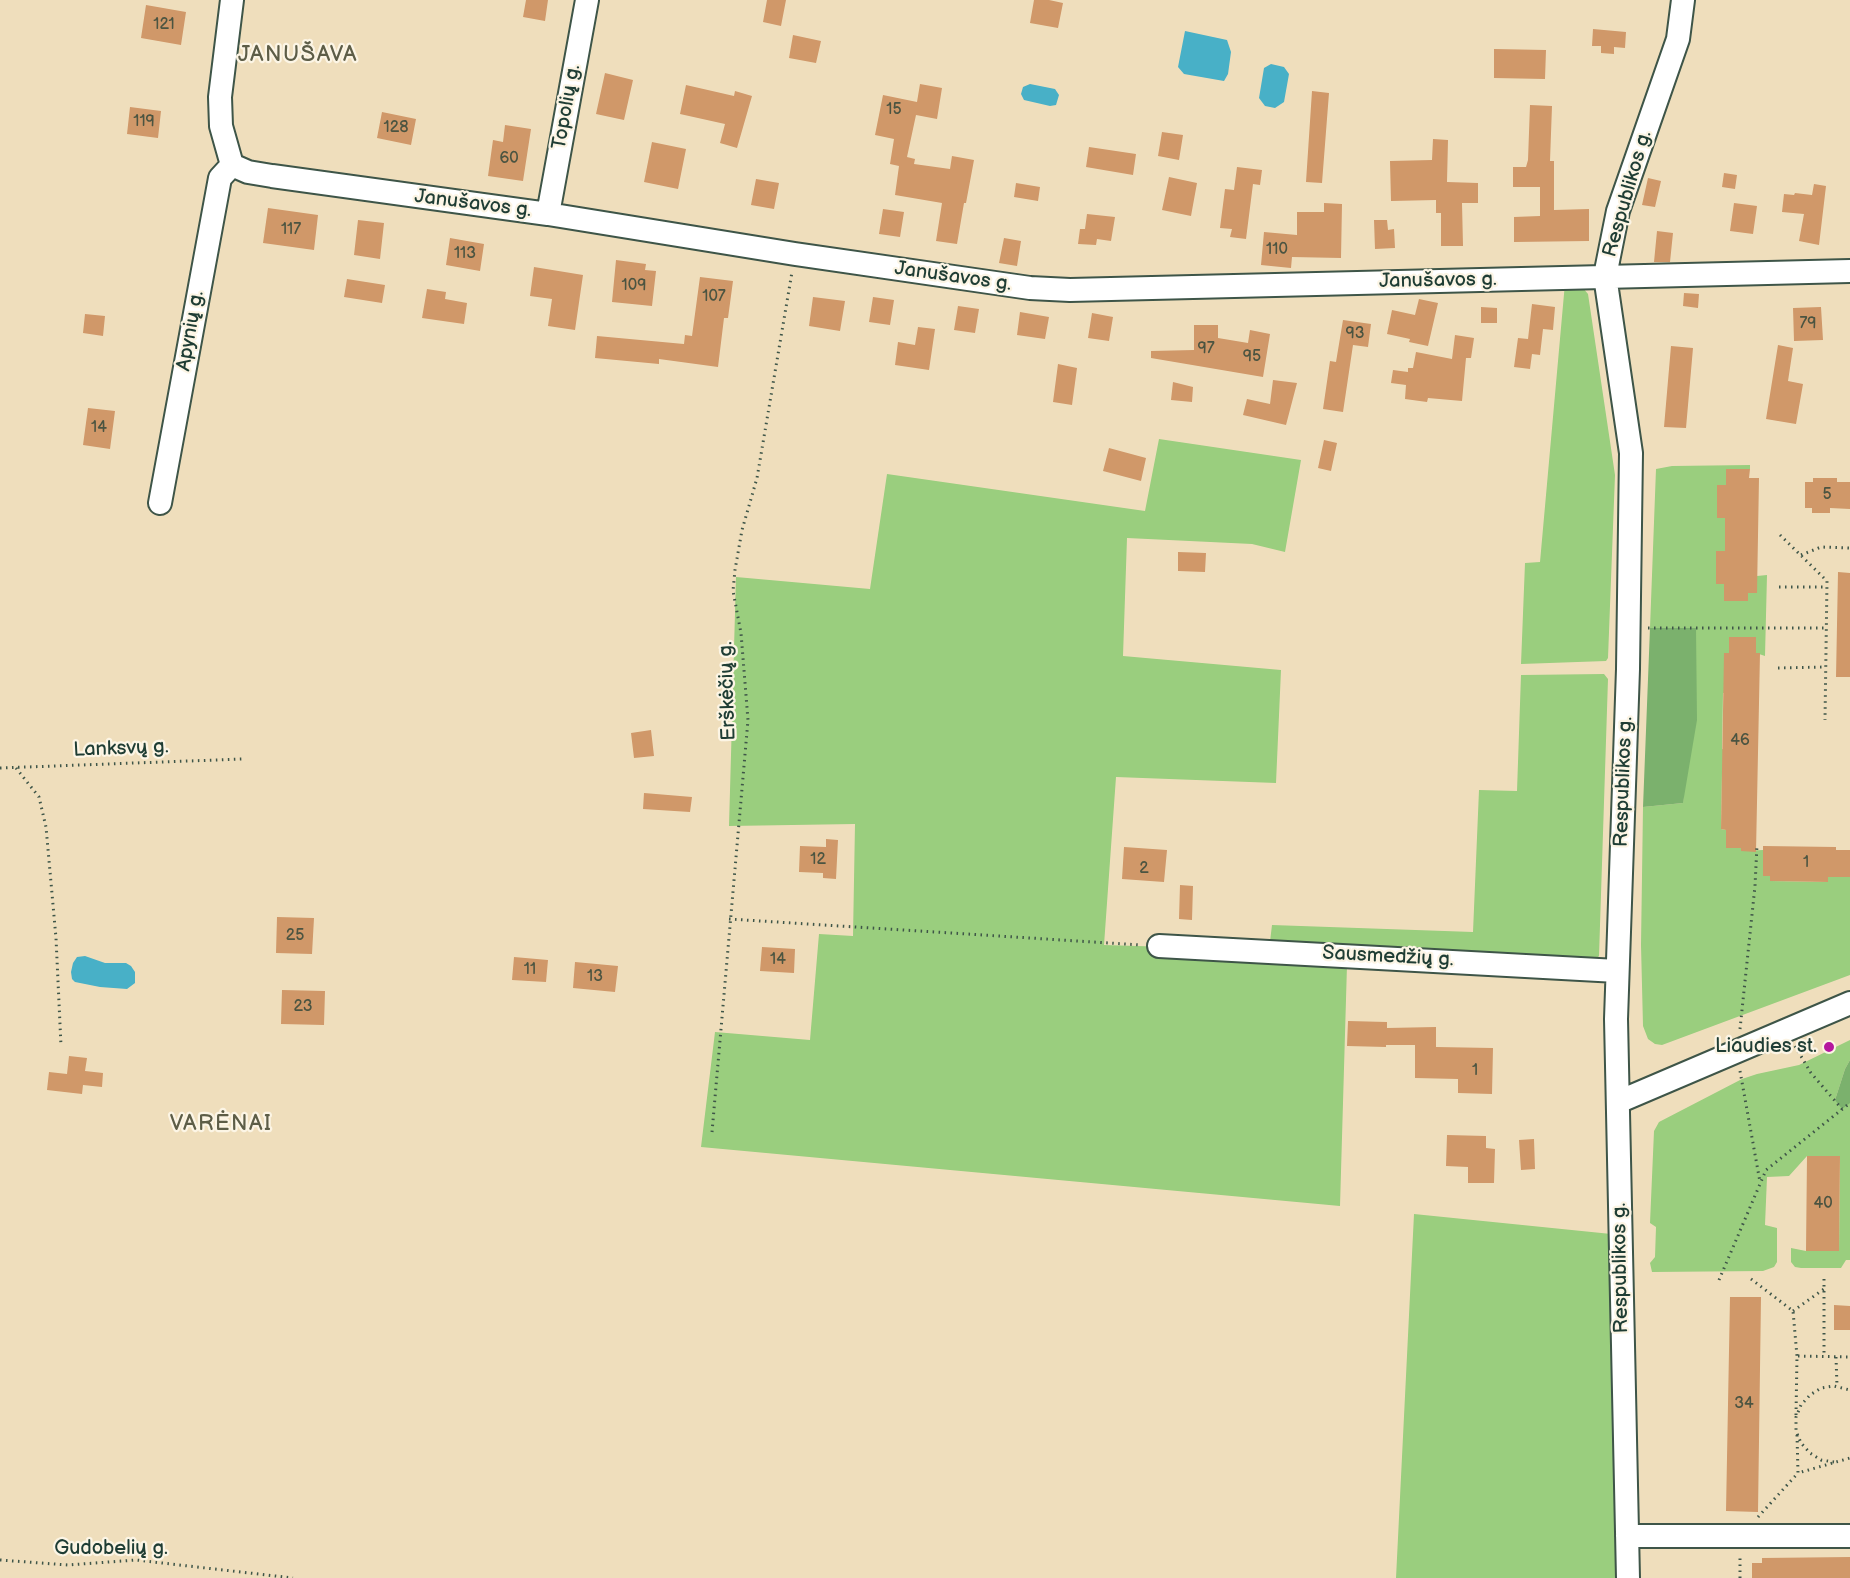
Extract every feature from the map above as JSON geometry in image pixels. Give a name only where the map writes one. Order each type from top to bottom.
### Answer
[{"type":"street","points":[[232,0],[220,97],[220,126],[232,165]]},
{"type":"street","name":"Topolių g.","points":[[548,214],[587,0]]},
{"type":"street","name":"Respublikos g.","points":[[1628,1578],[1617,970],[1629,628],[1631,453],[1605,276],[1618,211],[1678,39],[1683,0]]},
{"type":"street","name":"Janušavos g.","points":[[232,165],[248,172],[272,176],[548,214],[795,254],[1030,288],[1070,290],[1850,271]]},
{"type":"street","name":"Apynių g.","points":[[160,503],[219,178],[232,165]]},
{"type":"street","name":"Sausmedžių g.","points":[[1160,946],[1617,970]]},
{"type":"street","points":[[1618,1102],[1850,1003]]},
{"type":"street","points":[[1627,1536],[1850,1536]]},
{"type":"path","name":"Erškėčių g.","points":[[712,1131],[748,720],[741,633],[733,591],[742,530],[757,478],[795,254]]},
{"type":"path","points":[[1780,535],[1827,581],[1825,720]]},
{"type":"path","points":[[1800,555],[1821,547],[1850,548]]},
{"type":"path","points":[[1779,587],[1827,587]]},
{"type":"path","points":[[1629,628],[1826,628]]},
{"type":"path","points":[[1778,668],[1826,667]]},
{"type":"path","name":"Lanksvų g.","points":[[0,768],[243,759]]},
{"type":"path","points":[[16,768],[39,797],[46,826],[56,938],[61,1046]]},
{"type":"path","points":[[1757,845],[1738,1052],[1740,1076],[1760,1182]]},
{"type":"path","points":[[729,919],[1160,946]]},
{"type":"path","points":[[1787,1031],[1811,1073],[1842,1109]]},
{"type":"path","points":[[1719,1280],[1766,1170],[1850,1103]]},
{"type":"path","points":[[1751,1279],[1793,1311],[1797,1356],[1798,1473]]},
{"type":"path","points":[[1824,1279],[1824,1357]]},
{"type":"path","points":[[1793,1311],[1824,1289]]},
{"type":"path","points":[[1797,1356],[1850,1357]]},
{"type":"path","points":[[1836,1357],[1837,1386]]},
{"type":"path","points":[[1797,1417],[1801,1405],[1821,1388],[1837,1386],[1850,1390]]},
{"type":"path","points":[[1796,1431],[1801,1443],[1810,1453],[1821,1460],[1834,1462]]},
{"type":"path","points":[[1741,1536],[1798,1473],[1850,1458]]},
{"type":"path","name":"Gudobelių g.","points":[[0,1560],[68,1565],[136,1560],[293,1578]]},
{"type":"green space","points":[[1565,283],[1583,288],[1588,294],[1615,475],[1608,658],[1606,661],[1521,664],[1525,563],[1540,562]]},
{"type":"green space","points":[[1159,439],[1301,460],[1285,552],[1252,544],[1127,538],[1123,656],[1281,670],[1276,783],[1116,777],[1104,945],[1269,950],[1272,925],[1473,932],[1479,790],[1517,791],[1521,675],[1604,674],[1608,679],[1599,956],[1594,961],[1347,965],[1340,1206],[701,1147],[715,1032],[810,1040],[819,934],[853,936],[855,824],[729,826],[736,577],[870,589],[887,474],[1145,511]]},
{"type":"green space","points":[[1750,465],[1750,469],[1726,469],[1726,485],[1717,485],[1717,518],[1725,518],[1725,551],[1716,551],[1716,584],[1724,584],[1748,601],[1748,593],[1757,593],[1757,576],[1767,575],[1765,656],[1756,653],[1756,637],[1729,637],[1729,653],[1724,653],[1724,670],[1729,670],[1728,693],[1723,693],[1722,749],[1727,750],[1722,773],[1721,829],[1726,830],[1726,848],[1741,848],[1741,851],[1763,850],[1763,876],[1770,876],[1771,881],[1828,882],[1828,877],[1850,877],[1850,975],[1662,1045],[1655,1044],[1648,1039],[1643,1026],[1641,945],[1643,807],[1683,803],[1696,628],[1650,628],[1656,469],[1672,466]]},
{"type":"green space","points":[[1650,628],[1696,628],[1697,720],[1683,803],[1643,807]]},
{"type":"green space","points":[[1850,1040],[1850,1060],[1835,1100],[1850,1103],[1850,1260],[1846,1260],[1841,1268],[1801,1268],[1795,1267],[1791,1262],[1791,1248],[1806,1251],[1839,1251],[1840,1156],[1807,1156],[1789,1176],[1767,1177],[1765,1225],[1777,1228],[1777,1262],[1774,1267],[1763,1271],[1652,1272],[1650,1263],[1655,1257],[1656,1227],[1650,1223],[1654,1131],[1659,1122],[1742,1079],[1799,1065]]},
{"type":"green space","points":[[1850,1060],[1850,1103],[1842,1109],[1835,1100]]},
{"type":"green space","points":[[1414,1214],[1621,1235],[1628,1578],[1396,1578]]},
{"type":"water","points":[[1185,31],[1227,40],[1231,52],[1228,74],[1224,81],[1184,74],[1178,67]]},
{"type":"water","points":[[1271,64],[1284,67],[1289,74],[1284,102],[1275,108],[1265,106],[1259,98],[1264,68]]},
{"type":"water","points":[[1030,84],[1055,89],[1059,95],[1056,105],[1050,106],[1024,100],[1021,94],[1023,87]]},
{"type":"water","points":[[85,956],[105,963],[126,963],[135,972],[135,983],[127,989],[75,982],[71,972],[73,963],[77,957]]},
{"type":"building","points":[[526,0],[548,0],[545,21],[523,17]]},
{"type":"building","points":[[767,0],[786,0],[781,26],[763,22]]},
{"type":"building","points":[[1034,0],[1063,3],[1058,28],[1030,23]]},
{"type":"building","points":[[146,5],[186,12],[181,45],[141,38]]},
{"type":"building","points":[[1593,29],[1626,32],[1625,48],[1614,47],[1614,54],[1601,53],[1601,46],[1592,46]]},
{"type":"building","points":[[793,35],[821,41],[816,63],[789,58]]},
{"type":"building","points":[[1494,49],[1546,50],[1545,79],[1494,78]]},
{"type":"building","points":[[605,73],[633,80],[624,120],[596,114]]},
{"type":"building","points":[[920,84],[942,88],[937,119],[916,115],[907,157],[915,159],[914,164],[950,169],[952,156],[974,160],[957,244],[936,241],[942,203],[895,195],[899,166],[890,164],[894,139],[875,135],[883,95],[917,102]]},
{"type":"building","points":[[686,85],[734,96],[735,91],[752,96],[737,148],[720,143],[725,124],[680,114]]},
{"type":"building","points":[[1312,91],[1329,93],[1322,183],[1306,182]]},
{"type":"building","points":[[1530,105],[1552,106],[1550,161],[1554,161],[1554,210],[1589,209],[1589,241],[1514,242],[1514,217],[1540,216],[1540,187],[1513,187],[1513,167],[1526,167],[1528,160]]},
{"type":"building","points":[[130,107],[161,111],[158,138],[127,134]]},
{"type":"building","points":[[382,112],[416,119],[411,145],[377,138]]},
{"type":"building","points":[[505,125],[531,129],[523,181],[488,176],[493,140],[503,142]]},
{"type":"building","points":[[1162,132],[1183,135],[1179,160],[1158,156]]},
{"type":"building","points":[[1433,139],[1448,140],[1447,182],[1478,183],[1478,203],[1462,203],[1463,246],[1441,246],[1441,213],[1436,213],[1436,200],[1391,201],[1390,161],[1432,160]]},
{"type":"building","points":[[652,142],[686,149],[678,189],[644,182]]},
{"type":"building","points":[[1089,147],[1136,154],[1133,175],[1086,167]]},
{"type":"building","points":[[1237,167],[1262,170],[1260,185],[1253,184],[1246,239],[1230,237],[1232,229],[1220,228],[1225,189],[1234,190]]},
{"type":"building","points":[[1724,173],[1737,175],[1735,189],[1722,187]]},
{"type":"building","points":[[1169,177],[1197,183],[1191,216],[1162,210]]},
{"type":"building","points":[[1648,178],[1661,181],[1655,207],[1642,205]]},
{"type":"building","points":[[756,179],[779,183],[774,209],[751,205]]},
{"type":"building","points":[[1016,183],[1040,187],[1038,201],[1014,197]]},
{"type":"building","points":[[1814,184],[1826,186],[1819,245],[1799,241],[1804,214],[1782,212],[1784,194],[1812,195]]},
{"type":"building","points":[[1324,203],[1342,204],[1341,258],[1292,257],[1291,268],[1261,265],[1264,232],[1297,235],[1297,212],[1324,212]]},
{"type":"building","points":[[1734,203],[1757,206],[1753,234],[1730,231]]},
{"type":"building","points":[[268,208],[318,215],[314,250],[263,243]]},
{"type":"building","points":[[883,209],[904,212],[900,237],[879,234]]},
{"type":"building","points":[[1087,214],[1115,217],[1111,241],[1097,239],[1096,245],[1078,244],[1080,229],[1085,229]]},
{"type":"building","points":[[358,220],[384,223],[380,259],[354,255]]},
{"type":"building","points":[[1374,220],[1387,220],[1388,230],[1394,229],[1395,248],[1375,249]]},
{"type":"building","points":[[1657,231],[1673,233],[1670,262],[1654,262]]},
{"type":"building","points":[[450,238],[484,244],[480,271],[446,265]]},
{"type":"building","points":[[1004,238],[1021,241],[1017,266],[999,263]]},
{"type":"building","points":[[616,260],[646,264],[645,270],[656,271],[652,306],[612,302]]},
{"type":"building","points":[[534,267],[583,275],[575,330],[548,326],[552,299],[530,296]]},
{"type":"building","points":[[700,277],[733,281],[728,318],[724,318],[718,367],[659,359],[659,364],[595,358],[597,336],[684,344],[685,335],[692,336]]},
{"type":"building","points":[[347,279],[385,285],[382,303],[344,297]]},
{"type":"building","points":[[427,289],[446,292],[445,299],[467,303],[464,324],[422,318]]},
{"type":"building","points":[[1684,293],[1699,294],[1698,308],[1683,306]]},
{"type":"building","points":[[813,297],[845,301],[840,331],[809,326]]},
{"type":"building","points":[[873,297],[894,300],[890,325],[869,322]]},
{"type":"building","points":[[1419,299],[1438,303],[1428,346],[1387,334],[1392,310],[1415,315]]},
{"type":"building","points":[[1532,304],[1555,307],[1553,330],[1543,329],[1540,355],[1532,354],[1530,369],[1514,367],[1518,338],[1528,339]]},
{"type":"building","points":[[958,306],[979,309],[975,333],[954,330]]},
{"type":"building","points":[[1481,307],[1497,308],[1497,323],[1481,323]]},
{"type":"building","points":[[1821,307],[1823,340],[1794,341],[1793,308]]},
{"type":"building","points":[[1020,312],[1049,317],[1045,339],[1017,335]]},
{"type":"building","points":[[1092,313],[1113,317],[1109,341],[1088,338]]},
{"type":"building","points":[[85,314],[105,316],[103,336],[83,333]]},
{"type":"building","points":[[1343,320],[1371,324],[1368,347],[1353,345],[1343,412],[1323,409],[1330,361],[1336,362]]},
{"type":"building","points":[[1194,325],[1218,325],[1218,338],[1248,343],[1250,330],[1270,334],[1263,377],[1151,358],[1151,351],[1194,350]]},
{"type":"building","points":[[918,327],[935,329],[929,370],[895,365],[898,342],[915,345]]},
{"type":"building","points":[[1455,335],[1474,338],[1471,358],[1466,358],[1462,401],[1428,398],[1427,402],[1405,399],[1406,385],[1391,383],[1393,370],[1408,372],[1408,368],[1413,368],[1416,352],[1452,359]]},
{"type":"building","points":[[1778,345],[1793,348],[1788,381],[1803,384],[1796,424],[1766,419]]},
{"type":"building","points":[[1671,346],[1693,348],[1686,428],[1664,427]]},
{"type":"building","points":[[1058,364],[1077,368],[1072,405],[1053,402]]},
{"type":"building","points":[[1273,380],[1297,383],[1286,425],[1243,415],[1247,399],[1270,404]]},
{"type":"building","points":[[1173,382],[1193,387],[1192,402],[1171,400]]},
{"type":"building","points":[[88,408],[115,411],[110,449],[83,445]]},
{"type":"building","points":[[1324,440],[1337,443],[1331,471],[1318,468]]},
{"type":"building","points":[[1109,448],[1146,458],[1141,481],[1103,471]]},
{"type":"building","points":[[1726,469],[1750,469],[1749,478],[1759,478],[1757,593],[1748,593],[1748,601],[1724,601],[1724,584],[1716,584],[1716,551],[1725,551],[1725,518],[1717,518],[1717,485],[1726,485]]},
{"type":"building","points":[[1813,478],[1837,478],[1837,482],[1850,482],[1850,509],[1830,508],[1830,513],[1812,513],[1812,508],[1805,508],[1805,482],[1813,482]]},
{"type":"building","points":[[1178,552],[1206,553],[1205,572],[1178,571]]},
{"type":"building","points":[[1838,572],[1850,573],[1850,677],[1836,677]]},
{"type":"building","points":[[1729,637],[1756,637],[1756,653],[1760,653],[1756,852],[1741,851],[1741,848],[1726,848],[1726,830],[1721,829],[1724,653],[1729,653]]},
{"type":"building","points":[[651,730],[654,756],[634,758],[631,733]]},
{"type":"building","points":[[644,793],[692,797],[690,812],[643,809]]},
{"type":"building","points":[[826,839],[838,840],[836,879],[823,878],[823,873],[799,872],[800,846],[826,847]]},
{"type":"building","points":[[1763,846],[1836,847],[1836,850],[1850,850],[1850,877],[1828,877],[1828,882],[1770,881],[1770,876],[1763,876]]},
{"type":"building","points":[[1124,847],[1167,850],[1164,882],[1122,879]]},
{"type":"building","points":[[1180,885],[1193,886],[1192,920],[1179,919]]},
{"type":"building","points":[[277,917],[314,918],[312,954],[276,953]]},
{"type":"building","points":[[762,947],[795,949],[794,973],[760,971]]},
{"type":"building","points":[[514,957],[548,960],[546,982],[512,980]]},
{"type":"building","points":[[575,962],[618,966],[615,992],[573,988]]},
{"type":"building","points":[[282,990],[325,991],[324,1025],[281,1024]]},
{"type":"building","points":[[1348,1021],[1387,1022],[1387,1028],[1436,1027],[1436,1047],[1493,1048],[1492,1094],[1458,1093],[1458,1079],[1415,1078],[1415,1045],[1347,1046]]},
{"type":"building","points":[[69,1056],[87,1058],[85,1071],[103,1073],[102,1087],[83,1085],[82,1094],[47,1090],[49,1072],[67,1074]]},
{"type":"building","points":[[1447,1135],[1486,1136],[1486,1148],[1495,1149],[1494,1183],[1468,1183],[1468,1167],[1446,1166]]},
{"type":"building","points":[[1534,1139],[1535,1169],[1521,1170],[1519,1140]]},
{"type":"building","points":[[1807,1156],[1840,1156],[1839,1251],[1806,1251]]},
{"type":"building","points":[[1730,1297],[1761,1297],[1758,1512],[1726,1511]]},
{"type":"building","points":[[1834,1305],[1850,1306],[1850,1330],[1834,1330]]},
{"type":"building","points":[[1850,1557],[1850,1578],[1752,1578],[1752,1563],[1762,1563],[1762,1558]]},
{"type":"place","name":"Liaudies st.","points":[[1829,1047]]},
{"type":"district","name":"JANUŠAVA","points":[[298,55]]},
{"type":"district","name":"VARĖNAI","points":[[221,1124]]}]
